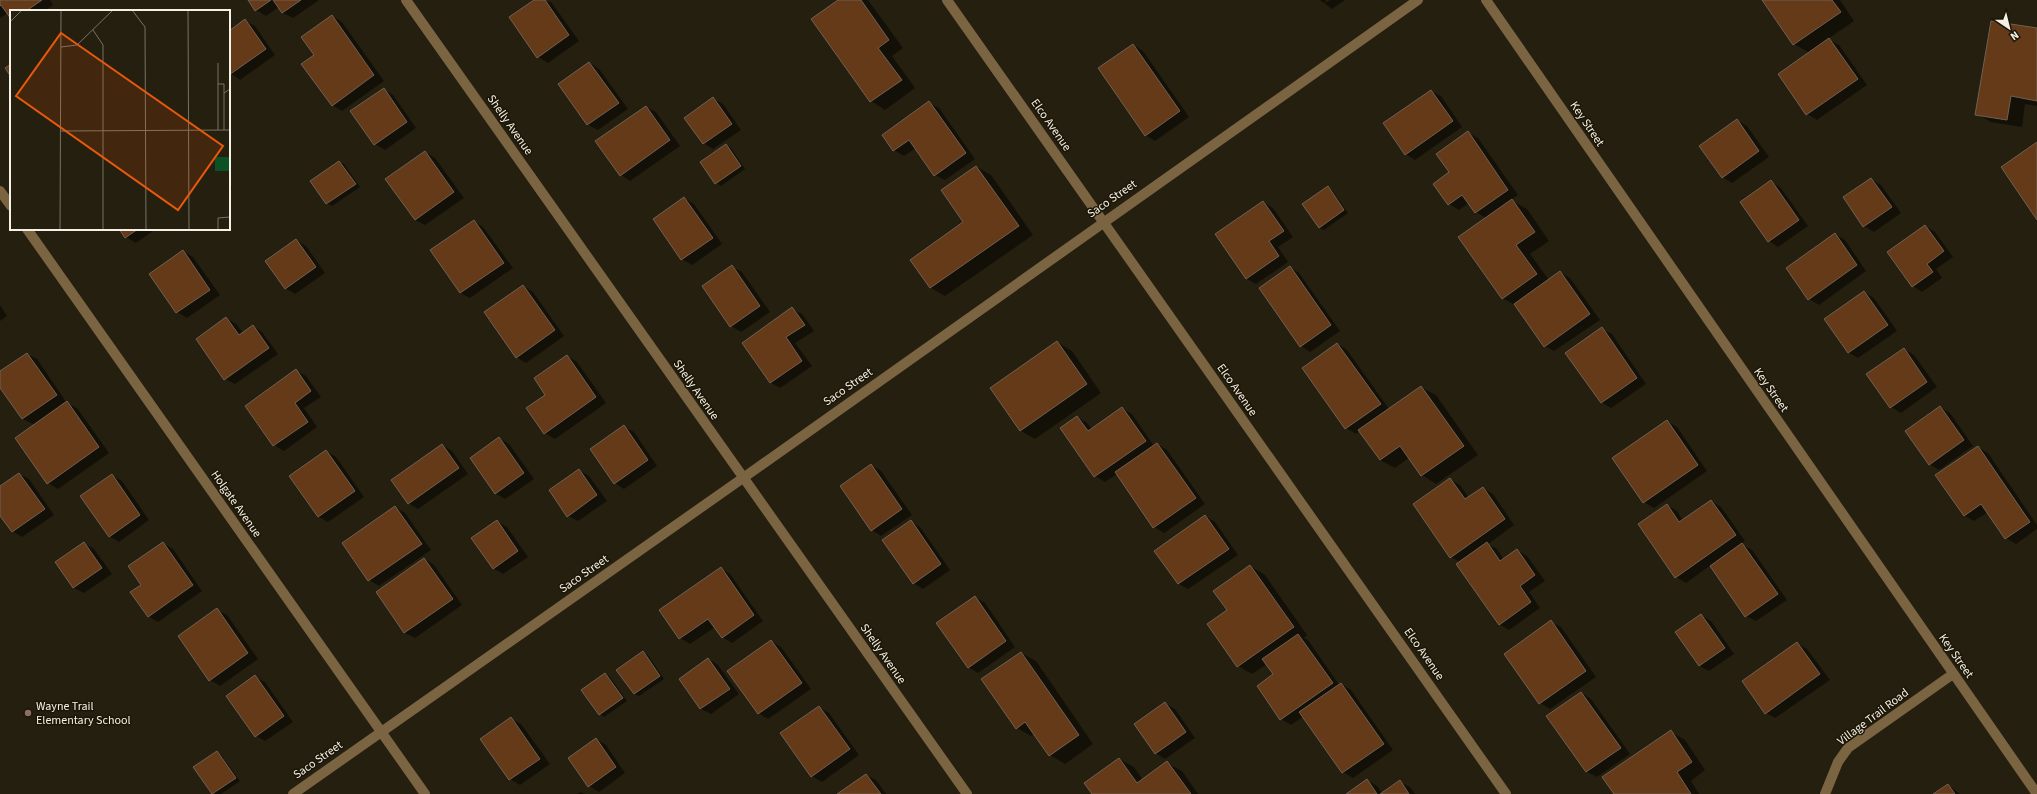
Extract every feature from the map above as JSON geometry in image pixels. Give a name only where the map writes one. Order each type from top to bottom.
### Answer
[{"type":"street","name":"Shelly Avenue","points":[[406,0],[966,794]]},
{"type":"street","name":"Elco Avenue","points":[[947,0],[1506,794]]},
{"type":"street","name":"Saco Street","points":[[293,794],[743,478],[1418,0]]},
{"type":"street","name":"Key Street","points":[[1486,0],[2036,794]]},
{"type":"street","points":[[0,191],[10,205]]},
{"type":"street","name":"Holgate Avenue","points":[[28,230],[425,794]]},
{"type":"street","name":"Village Trail Road","points":[[1825,794],[1838,762],[1848,748],[1953,674]]},
{"type":"building","points":[[0,0],[42,0],[27,10],[10,10],[10,18],[1,5],[0,6]]},
{"type":"building","points":[[248,0],[271,0],[255,11]]},
{"type":"building","points":[[273,0],[301,0],[282,13]]},
{"type":"building","points":[[534,0],[545,0],[569,35],[537,58],[509,17]]},
{"type":"building","points":[[838,0],[861,0],[889,40],[878,48],[902,80],[870,102],[811,19]]},
{"type":"building","points":[[1762,0],[1832,0],[1841,12],[1793,45]]},
{"type":"building","points":[[332,15],[374,75],[332,106],[301,64],[314,55],[301,37]]},
{"type":"building","points":[[245,19],[266,49],[230,74],[230,30]]},
{"type":"building","points":[[1991,21],[2037,28],[2037,101],[2011,96],[2007,120],[1975,115]]},
{"type":"building","points":[[1829,38],[1858,79],[1806,115],[1778,74]]},
{"type":"building","points":[[1133,44],[1180,111],[1145,136],[1098,68]]},
{"type":"building","points":[[589,62],[619,103],[587,125],[558,84]]},
{"type":"building","points":[[10,65],[10,76],[5,68]]},
{"type":"building","points":[[384,88],[407,122],[374,145],[350,111]]},
{"type":"building","points":[[1431,90],[1453,121],[1405,155],[1383,123]]},
{"type":"building","points":[[713,97],[732,124],[703,144],[684,118]]},
{"type":"building","points":[[929,101],[966,153],[934,176],[909,140],[893,151],[882,135]]},
{"type":"building","points":[[646,106],[670,140],[620,176],[595,141]]},
{"type":"building","points":[[1737,119],[1759,151],[1722,178],[1699,146]]},
{"type":"building","points":[[1468,131],[1508,190],[1475,213],[1462,195],[1448,205],[1433,184],[1449,172],[1436,154]]},
{"type":"building","points":[[2037,142],[2037,220],[2001,167]]},
{"type":"building","points":[[726,144],[741,166],[715,184],[700,162]]},
{"type":"building","points":[[425,151],[454,192],[415,220],[385,179]]},
{"type":"building","points":[[339,161],[356,184],[326,204],[310,181]]},
{"type":"building","points":[[976,166],[1019,226],[930,288],[910,260],[963,222],[941,190]]},
{"type":"building","points":[[1871,178],[1892,207],[1863,227],[1843,197]]},
{"type":"building","points":[[1771,180],[1799,220],[1768,242],[1740,202]]},
{"type":"building","points":[[1328,186],[1344,210],[1319,228],[1302,204]]},
{"type":"building","points":[[684,197],[713,238],[681,260],[653,219]]},
{"type":"building","points":[[1512,199],[1535,232],[1516,245],[1537,274],[1502,299],[1458,237]]},
{"type":"building","points":[[1263,201],[1284,231],[1269,241],[1279,256],[1246,279],[1215,234]]},
{"type":"building","points":[[474,220],[504,263],[460,293],[430,250]]},
{"type":"building","points":[[1925,225],[1944,251],[1927,264],[1933,272],[1912,287],[1887,252]]},
{"type":"building","points":[[120,230],[137,230],[125,238]]},
{"type":"building","points":[[1835,233],[1857,265],[1808,300],[1786,268]]},
{"type":"building","points":[[296,239],[316,267],[285,289],[265,261]]},
{"type":"building","points":[[183,250],[210,290],[176,313],[149,274]]},
{"type":"building","points":[[732,265],[760,306],[730,327],[702,286]]},
{"type":"building","points":[[1290,266],[1331,325],[1300,347],[1259,288]]},
{"type":"building","points":[[1560,271],[1590,314],[1544,347],[1514,304]]},
{"type":"building","points":[[523,285],[555,330],[516,358],[484,312]]},
{"type":"building","points":[[1864,291],[1888,325],[1848,353],[1824,319]]},
{"type":"building","points":[[792,307],[805,325],[786,337],[802,361],[770,383],[742,343]]},
{"type":"building","points":[[226,317],[239,335],[253,325],[269,348],[224,380],[196,339]]},
{"type":"building","points":[[1602,327],[1637,378],[1601,403],[1565,353]]},
{"type":"building","points":[[1057,341],[1087,384],[1020,431],[990,388]]},
{"type":"building","points":[[1337,343],[1381,404],[1345,429],[1302,368]]},
{"type":"building","points":[[1904,348],[1927,382],[1890,408],[1866,374]]},
{"type":"building","points":[[27,353],[57,395],[22,419],[0,388],[0,371]]},
{"type":"building","points":[[567,355],[596,397],[544,434],[526,408],[545,395],[534,378]]},
{"type":"building","points":[[296,369],[311,391],[295,403],[308,422],[273,446],[245,406]]},
{"type":"building","points":[[1421,386],[1464,446],[1421,476],[1400,446],[1380,460],[1358,430]]},
{"type":"building","points":[[67,401],[99,447],[47,484],[15,438]]},
{"type":"building","points":[[1940,406],[1964,440],[1929,465],[1905,431]]},
{"type":"building","points":[[1122,407],[1146,441],[1094,477],[1060,428],[1077,416],[1088,431]]},
{"type":"building","points":[[1667,420],[1698,465],[1643,503],[1612,458]]},
{"type":"building","points":[[624,425],[648,460],[614,484],[590,449]]},
{"type":"building","points":[[499,437],[524,473],[495,494],[470,458]]},
{"type":"building","points":[[1157,443],[1196,498],[1153,528],[1115,472]]},
{"type":"building","points":[[442,444],[459,468],[408,504],[391,480]]},
{"type":"building","points":[[1978,446],[2030,522],[2005,539],[1981,504],[1964,516],[1935,475]]},
{"type":"building","points":[[326,450],[355,491],[318,517],[289,476]]},
{"type":"building","points":[[871,464],[902,509],[871,531],[840,486]]},
{"type":"building","points":[[579,469],[597,495],[567,517],[549,490]]},
{"type":"building","points":[[19,473],[45,509],[12,532],[0,516],[0,486]]},
{"type":"building","points":[[112,474],[140,515],[109,537],[80,496]]},
{"type":"building","points":[[1450,478],[1465,499],[1483,487],[1505,519],[1450,558],[1413,504]]},
{"type":"building","points":[[1711,500],[1736,535],[1675,578],[1638,524],[1667,504],[1679,522]]},
{"type":"building","points":[[395,506],[422,544],[368,581],[342,543]]},
{"type":"building","points":[[1205,515],[1229,549],[1178,584],[1154,551]]},
{"type":"building","points":[[497,520],[518,551],[493,569],[471,538]]},
{"type":"building","points":[[911,520],[941,564],[913,584],[882,540]]},
{"type":"building","points":[[84,542],[102,568],[73,588],[55,562]]},
{"type":"building","points":[[163,542],[193,585],[148,617],[130,592],[141,585],[128,566]]},
{"type":"building","points":[[1487,542],[1500,561],[1517,549],[1535,575],[1520,586],[1531,602],[1499,625],[1456,564]]},
{"type":"building","points":[[1742,543],[1778,594],[1745,617],[1710,566]]},
{"type":"building","points":[[424,558],[453,599],[404,633],[376,592]]},
{"type":"building","points":[[1250,565],[1294,627],[1237,667],[1207,624],[1227,610],[1213,591]]},
{"type":"building","points":[[721,567],[754,615],[722,638],[708,619],[679,639],[659,610]]},
{"type":"building","points":[[975,596],[1006,641],[968,668],[936,623]]},
{"type":"building","points":[[217,608],[248,653],[209,681],[178,636]]},
{"type":"building","points":[[1701,614],[1725,648],[1699,666],[1675,632]]},
{"type":"building","points":[[1551,620],[1586,671],[1539,704],[1504,654]]},
{"type":"building","points":[[1298,634],[1333,683],[1280,720],[1257,686],[1273,674],[1262,659]]},
{"type":"building","points":[[771,640],[802,683],[758,714],[727,671]]},
{"type":"building","points":[[1797,642],[1820,674],[1765,714],[1742,681]]},
{"type":"building","points":[[643,651],[660,676],[634,694],[616,670]]},
{"type":"building","points":[[1021,652],[1079,735],[1049,756],[1025,722],[1016,729],[981,679]]},
{"type":"building","points":[[708,658],[730,689],[700,709],[679,679]]},
{"type":"building","points":[[605,673],[623,698],[599,715],[581,690]]},
{"type":"building","points":[[255,675],[284,716],[255,737],[226,696]]},
{"type":"building","points":[[1341,683],[1384,744],[1342,773],[1299,712]]},
{"type":"building","points":[[1581,692],[1621,748],[1586,772],[1546,716]]},
{"type":"building","points":[[1165,702],[1186,732],[1155,754],[1134,724]]},
{"type":"building","points":[[819,706],[850,749],[811,777],[780,733]]},
{"type":"building","points":[[511,717],[540,759],[509,780],[480,739]]},
{"type":"building","points":[[1671,730],[1692,762],[1677,772],[1691,794],[1614,794],[1602,777]]},
{"type":"building","points":[[596,738],[616,767],[588,787],[568,758]]},
{"type":"building","points":[[217,751],[236,778],[212,794],[193,767]]},
{"type":"building","points":[[1119,758],[1137,783],[1167,761],[1191,794],[1092,794],[1084,783]]},
{"type":"building","points":[[866,774],[881,794],[837,794]]},
{"type":"building","points":[[1367,779],[1377,794],[1346,794]]},
{"type":"building","points":[[1400,780],[1409,794],[1380,794]]},
{"type":"building","points":[[1948,784],[1955,794],[1933,794]]},
{"type":"place","name":"Wayne Trail Elementary School","points":[[28,713]]}]
